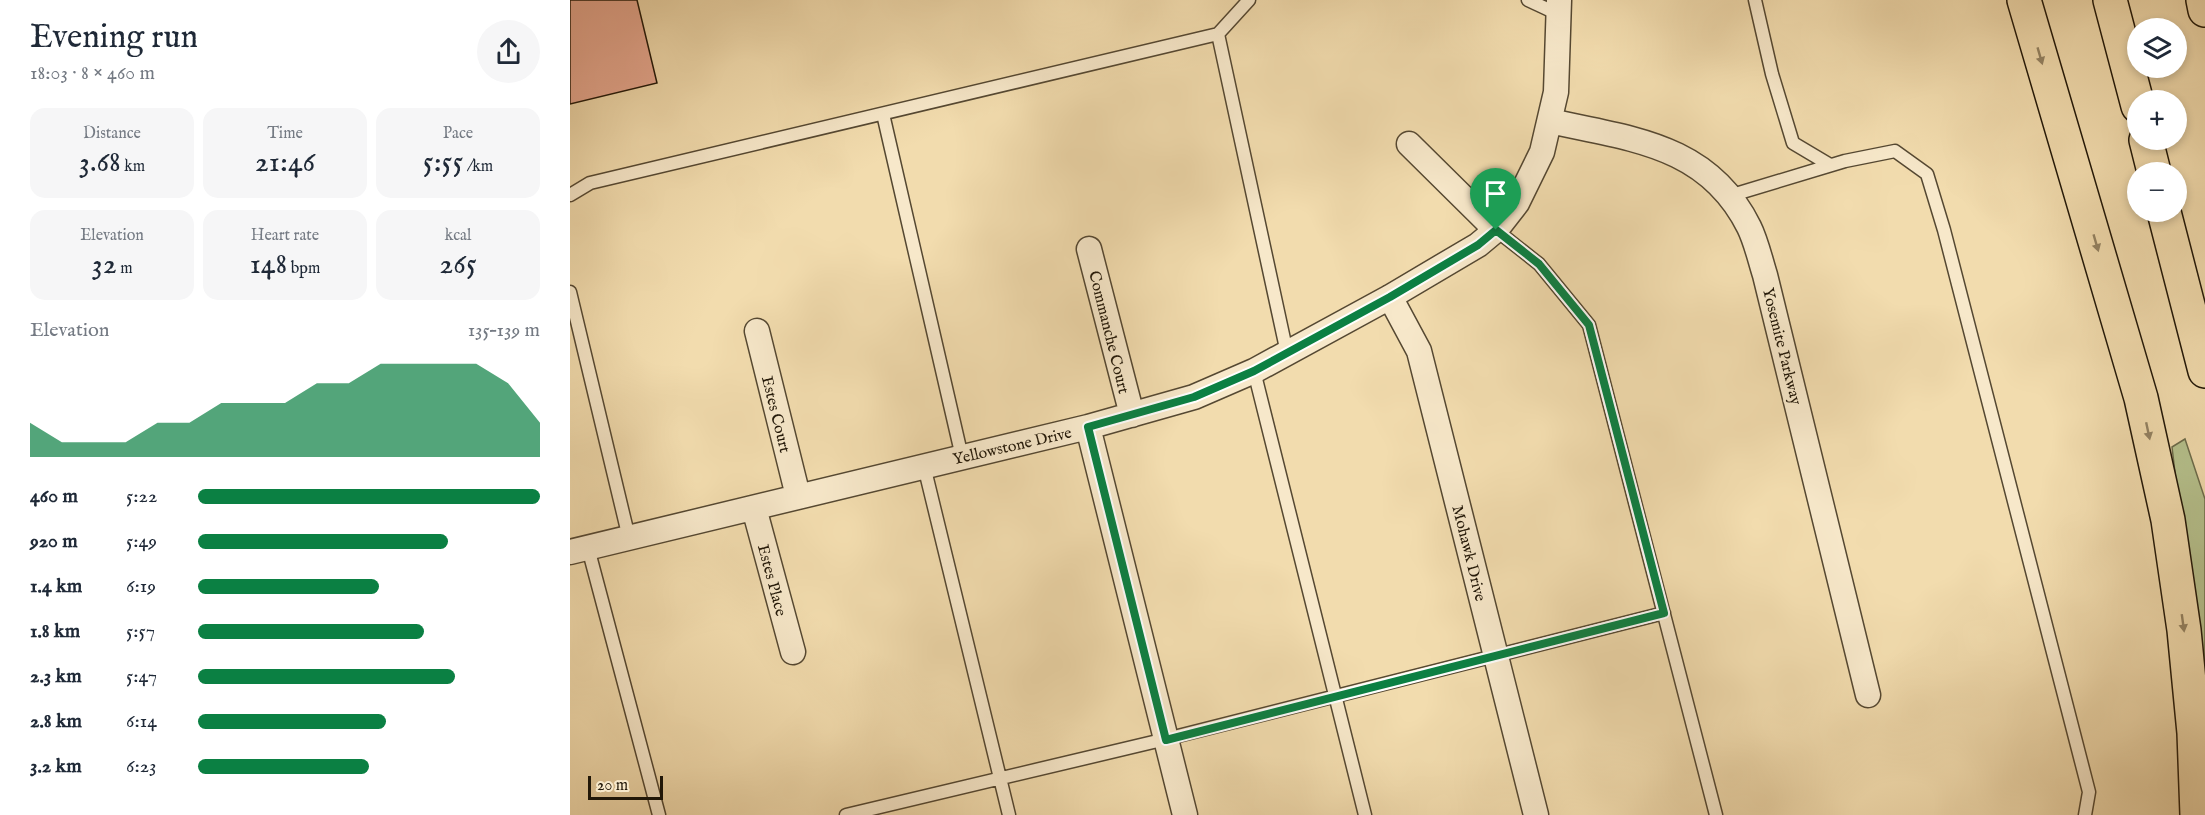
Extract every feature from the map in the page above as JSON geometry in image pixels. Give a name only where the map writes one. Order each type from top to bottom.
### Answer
[{"type":"highway","points":[[2024,0],[2141,398],[2168,520],[2185,641],[2194,733],[2197,815]]},
{"type":"highway","points":[[2110,0],[2134,90]]},
{"type":"highway","points":[[2203,0],[2205,10]]},
{"type":"highway","points":[[2167,222],[2205,371]]},
{"type":"street","name":"Yellowstone Drive","points":[[579,550],[1088,427],[1194,397],[1254,371],[1390,297],[1478,245],[1496,230],[1516,203],[1542,152],[1550,121],[1556,92],[1559,7]]},
{"type":"street","name":"Yosemite Parkway","points":[[1550,121],[1640,141],[1680,155],[1705,171],[1729,196],[1749,227],[1765,275],[1868,695]]},
{"type":"street","points":[[1409,144],[1496,230]]},
{"type":"street","name":"Commanche Court","points":[[1089,249],[1132,415]]},
{"type":"street","name":"Mohawk Drive","points":[[1390,297],[1419,351],[1536,815]]},
{"type":"street","name":"Estes Court","points":[[757,332],[798,496]]},
{"type":"street","points":[[1088,427],[1185,815]]},
{"type":"street","name":"Estes Place","points":[[754,508],[793,652]]},
{"type":"lane","points":[[570,195],[590,183],[1218,34],[1249,0]]},
{"type":"lane","points":[[1528,0],[1559,7]]},
{"type":"lane","points":[[1755,0],[1772,74],[1793,142],[1830,165]]},
{"type":"lane","points":[[1218,34],[1287,353]]},
{"type":"lane","points":[[883,114],[962,457]]},
{"type":"lane","points":[[1729,196],[1830,165],[1895,151],[1927,174],[1944,230],[2089,792],[2085,815]]},
{"type":"lane","points":[[1496,230],[1539,264],[1589,325],[1716,815]]},
{"type":"lane","points":[[570,292],[629,538]]},
{"type":"lane","points":[[1254,371],[1365,815]]},
{"type":"lane","points":[[924,466],[1009,815]]},
{"type":"lane","points":[[579,550],[659,815]]},
{"type":"lane","points":[[846,815],[1166,740],[1664,613]]},
{"type":"green space","points":[[2185,439],[2205,499],[2205,729],[2172,447]]},
{"type":"building","points":[[570,0],[637,0],[657,83],[570,104]]},
{"type":"route","points":[[1496,230],[1539,264],[1589,325],[1664,613],[1166,740],[1088,427],[1194,397],[1254,371],[1390,297],[1478,245],[1496,230]]}]
